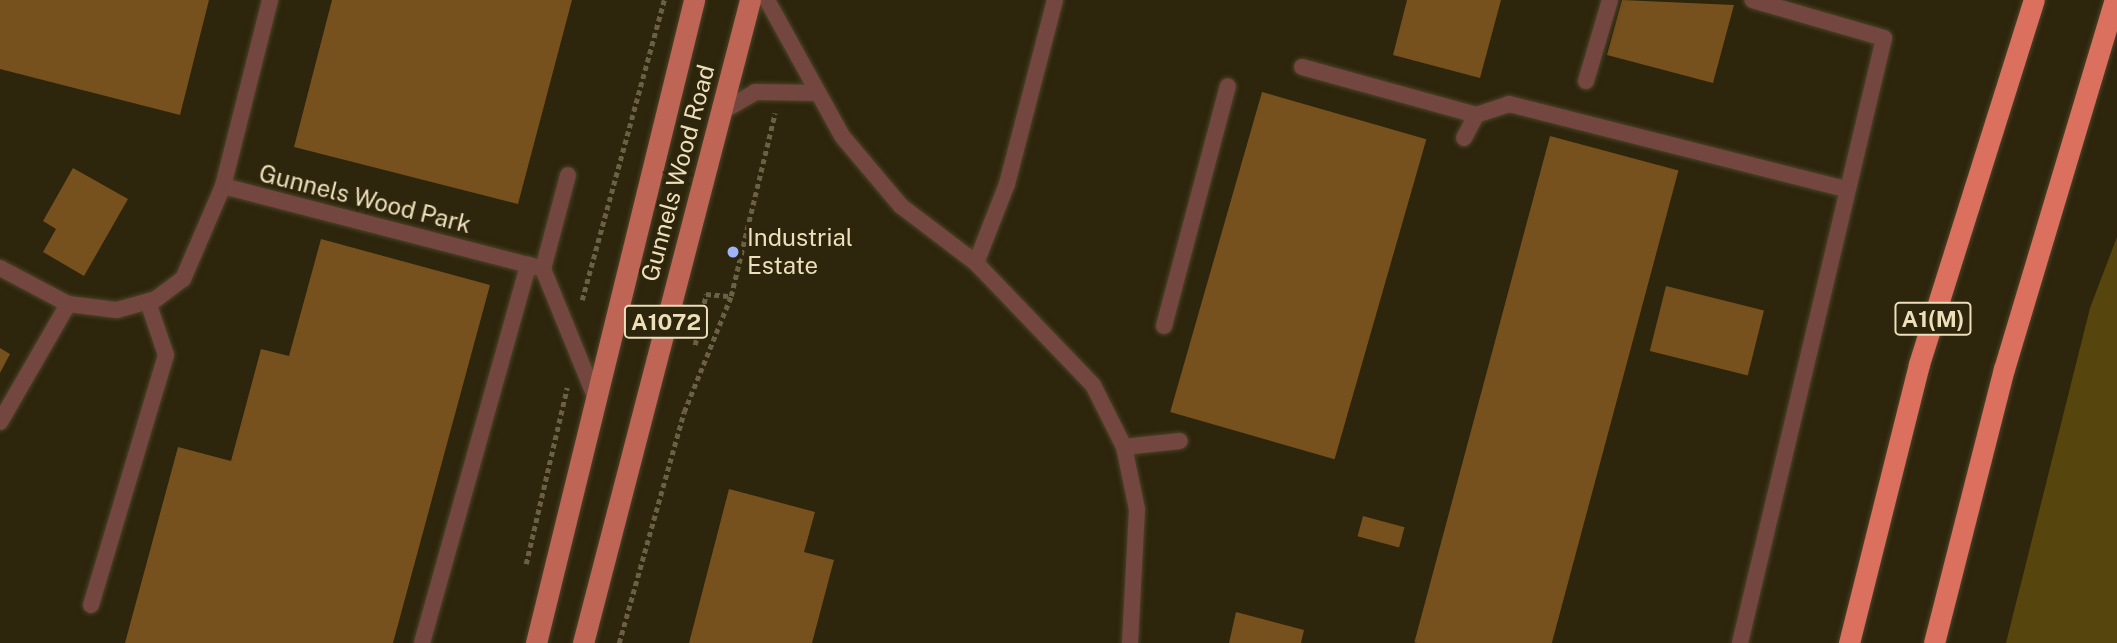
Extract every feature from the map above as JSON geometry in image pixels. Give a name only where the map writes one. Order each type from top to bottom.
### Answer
[{"type":"highway","name":"A1(M)","points":[[1849,643],[1919,364],[2034,0]]},
{"type":"highway","points":[[1934,643],[2004,369],[2115,0]]},
{"type":"main road","name":"Gunnels Wood Road","points":[[536,643],[694,0]]},
{"type":"main road","name":"Gunnels Wood Road","points":[[583,643],[750,0]]},
{"type":"lane","name":"Gunnels Wood Park","points":[[270,0],[223,186],[535,267]]},
{"type":"lane","points":[[767,0],[842,136],[901,206],[976,262],[1093,385],[1124,447],[1137,509],[1130,643]]},
{"type":"lane","points":[[976,262],[1007,184],[1055,0]]},
{"type":"lane","points":[[1586,81],[1610,0]]},
{"type":"lane","points":[[1740,643],[1884,38],[1752,0]]},
{"type":"lane","points":[[1302,67],[1476,115],[1509,104],[1846,189]]},
{"type":"lane","points":[[1164,326],[1228,86]]},
{"type":"lane","points":[[721,112],[755,92],[780,88],[818,93]]},
{"type":"lane","points":[[1464,138],[1476,115]]},
{"type":"lane","points":[[422,643],[535,267],[569,175]]},
{"type":"lane","points":[[0,268],[68,304],[117,310],[148,302],[183,279],[223,186]]},
{"type":"lane","points":[[535,267],[597,401]]},
{"type":"lane","points":[[91,605],[166,355],[148,302]]},
{"type":"lane","points":[[0,422],[68,304]]},
{"type":"lane","points":[[1124,447],[1180,441]]},
{"type":"path","points":[[581,306],[664,0]]},
{"type":"path","points":[[620,643],[684,412],[731,296],[780,88]]},
{"type":"path","points":[[695,345],[706,294],[731,296]]},
{"type":"path","points":[[523,578],[575,355]]},
{"type":"shaded area","points":[[2117,237],[2117,643],[2006,643],[2090,308]]},
{"type":"building","points":[[0,0],[209,0],[180,115],[0,69]]},
{"type":"building","points":[[332,0],[572,0],[518,204],[294,147]]},
{"type":"building","points":[[1407,0],[1501,0],[1480,78],[1393,55]]},
{"type":"building","points":[[1622,0],[1734,5],[1713,83],[1607,55]]},
{"type":"building","points":[[1262,92],[1426,139],[1335,459],[1170,412]]},
{"type":"building","points":[[1550,136],[1678,170],[1552,643],[1414,642]]},
{"type":"building","points":[[73,168],[128,199],[84,276],[43,252],[56,229],[43,221]]},
{"type":"building","points":[[321,239],[490,285],[393,643],[125,643],[178,447],[231,461],[261,349],[289,356]]},
{"type":"building","points":[[1666,286],[1764,310],[1748,375],[1650,351]]},
{"type":"building","points":[[0,348],[10,354],[0,373]]},
{"type":"building","points":[[729,489],[815,512],[804,552],[834,560],[812,643],[689,643]]},
{"type":"building","points":[[1363,516],[1405,527],[1399,547],[1358,536]]},
{"type":"building","points":[[1236,612],[1304,630],[1301,643],[1229,643]]},
{"type":"place","name":"Industrial Estate","points":[[733,252]]}]
